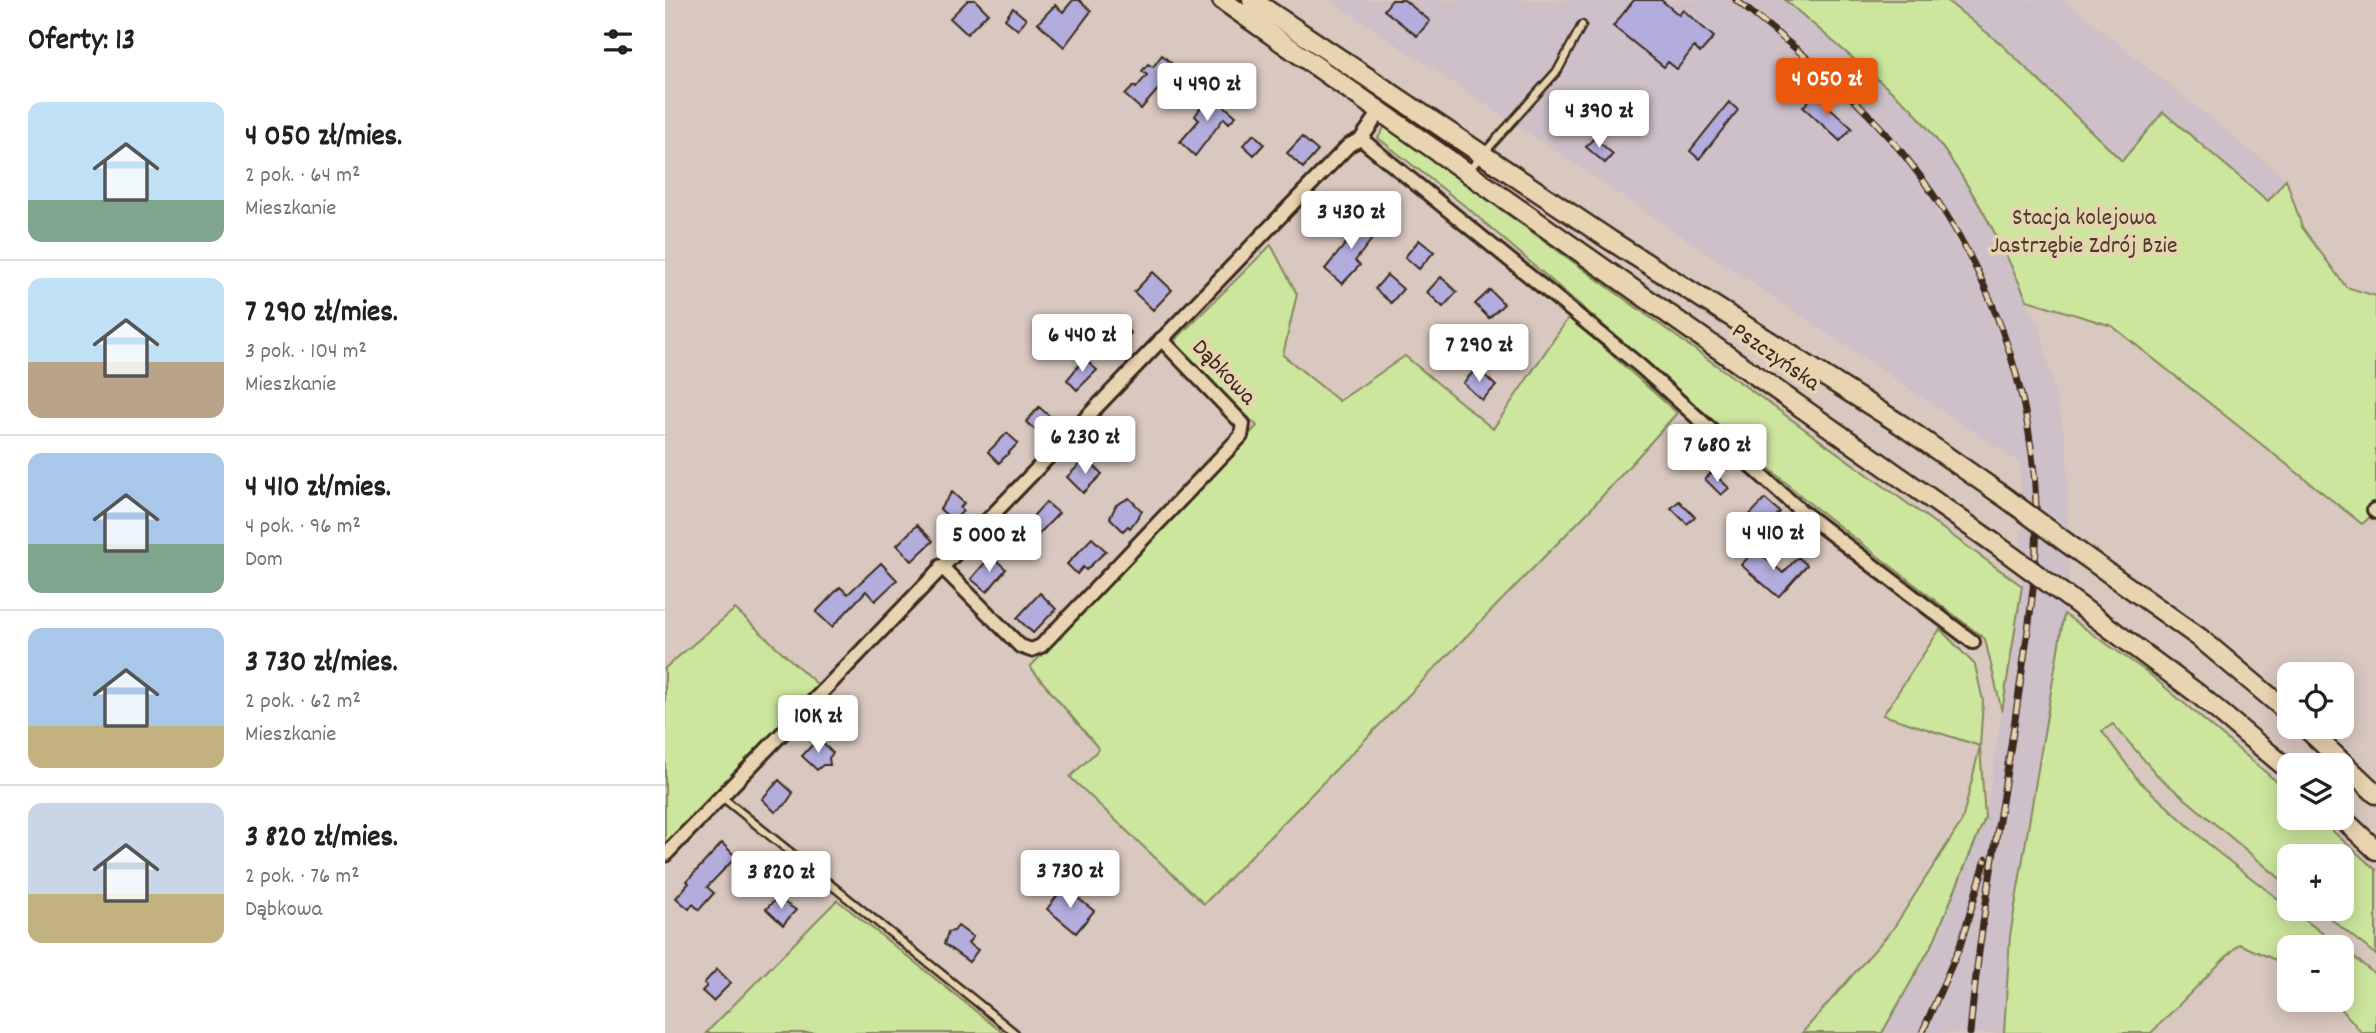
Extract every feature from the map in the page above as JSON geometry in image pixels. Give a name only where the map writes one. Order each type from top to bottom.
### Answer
[{"type":"main road","name":"Pszczyńska","points":[[1222,0],[1994,543],[2198,694],[2277,761]]},
{"type":"main road","name":"Pszczyńska","points":[[1254,0],[1482,155],[1900,424],[2200,638],[2277,703]]},
{"type":"main road","points":[[2318,739],[2376,794]]},
{"type":"main road","points":[[2354,829],[2376,850]]},
{"type":"street","name":"Dąbkowa","points":[[665,855],[1349,145],[1361,139],[1380,112]]},
{"type":"street","points":[[1361,139],[1640,366],[1800,510],[1973,642]]},
{"type":"street","name":"Dąbkowa","points":[[941,566],[1020,646],[1031,650],[1041,646],[1241,436],[1244,424],[1231,408],[1161,339]]},
{"type":"lane","points":[[1467,173],[1558,70],[1582,25]]},
{"type":"lane","points":[[720,796],[1014,1033]]},
{"type":"shaded area","points":[[1330,0],[1783,0],[1912,109],[1930,130],[1995,228],[2041,332],[2067,445],[2069,584],[2010,936],[2004,1033],[1882,1033],[1933,943],[1985,818],[2022,586],[2020,463]]},
{"type":"shaded area","points":[[1946,0],[2064,0],[2286,179],[2268,201],[2163,113],[2122,161],[2001,44]]},
{"type":"green space","name":"Stacja kolejowa Jastrzębie Zdrój Bzie","points":[[1785,0],[1946,0],[2001,44],[2122,161],[2163,112],[2268,201],[2286,179],[2302,227],[2346,287],[2376,296],[2376,512],[2362,524],[2112,326],[2027,300],[1977,200],[1930,131],[1912,109]]},
{"type":"green space","points":[[1385,126],[2022,586],[2002,712],[1985,639],[1808,502],[1470,210],[1378,138]]},
{"type":"green space","points":[[1271,245],[1297,294],[1283,355],[1339,401],[1405,356],[1493,429],[1569,317],[1677,413],[1588,512],[1204,904],[1070,777],[1099,749],[1030,667],[1257,426],[1173,342]]},
{"type":"green space","points":[[735,609],[818,685],[665,846],[665,668]]},
{"type":"green space","points":[[2064,614],[2147,672],[2277,782],[2277,830],[2331,830],[2347,844],[2277,844],[2277,876],[2158,776],[2113,724],[2102,731],[2138,780],[2215,850],[2277,898],[2277,921],[2306,921],[2325,935],[2277,935],[2277,961],[2239,944],[2151,1033],[2004,1033],[2010,936]]},
{"type":"green space","points":[[1940,629],[1975,665],[1983,701],[1980,746],[1883,715]]},
{"type":"green space","points":[[1980,746],[1985,818],[1933,943],[1882,1033],[1802,1033],[1893,929],[1962,821]]},
{"type":"green space","points":[[2354,850],[2376,870],[2376,955],[2333,921],[2354,921]]},
{"type":"green space","points":[[837,900],[1003,1033],[706,1033]]},
{"type":"green space","points":[[2354,958],[2376,975],[2376,1033],[2362,1033],[2344,1012],[2354,1012]]},
{"type":"building","points":[[968,0],[975,0],[988,13],[967,34],[950,18]]},
{"type":"building","points":[[1073,0],[1079,0],[1091,11],[1064,47],[1038,23],[1055,5],[1063,12]]},
{"type":"building","points":[[1392,0],[1404,0],[1430,21],[1417,36],[1384,10]]},
{"type":"building","points":[[1634,0],[1661,0],[1679,15],[1683,10],[1714,37],[1700,53],[1694,47],[1677,69],[1668,62],[1664,67],[1613,26]]},
{"type":"building","points":[[1013,8],[1026,19],[1018,30],[1005,19]]},
{"type":"building","points":[[1162,55],[1180,71],[1167,91],[1161,86],[1141,109],[1125,95],[1134,86],[1136,88],[1147,75],[1142,71],[1148,64],[1153,67]]},
{"type":"building","points":[[1210,93],[1226,101],[1223,105],[1236,116],[1229,123],[1224,118],[1195,156],[1180,142],[1199,120],[1195,116]]},
{"type":"building","points":[[1815,94],[1852,128],[1840,141],[1803,107]]},
{"type":"building","points":[[1729,102],[1738,110],[1699,159],[1690,151]]},
{"type":"building","points":[[1254,134],[1264,144],[1254,155],[1243,145]]},
{"type":"building","points":[[1302,137],[1318,151],[1303,168],[1287,153]]},
{"type":"building","points":[[1594,138],[1613,154],[1605,163],[1586,147]]},
{"type":"building","points":[[1360,217],[1376,229],[1369,237],[1372,239],[1355,261],[1360,265],[1342,284],[1325,269],[1352,236],[1347,232]]},
{"type":"building","points":[[1419,240],[1434,252],[1419,269],[1405,257]]},
{"type":"building","points":[[1153,272],[1172,290],[1153,310],[1134,292]]},
{"type":"building","points":[[1387,275],[1403,289],[1391,303],[1375,289]]},
{"type":"building","points":[[1441,277],[1457,292],[1443,307],[1427,292]]},
{"type":"building","points":[[1490,290],[1504,304],[1489,318],[1475,304]]},
{"type":"building","points":[[1116,319],[1131,333],[1115,350],[1100,335],[1105,330],[1105,324]]},
{"type":"building","points":[[1084,359],[1097,370],[1077,390],[1067,380]]},
{"type":"building","points":[[1477,368],[1496,386],[1482,400],[1463,383]]},
{"type":"building","points":[[1039,407],[1054,420],[1041,435],[1026,422]]},
{"type":"building","points":[[1007,433],[1018,443],[999,463],[988,452]]},
{"type":"building","points":[[1086,458],[1102,474],[1083,493],[1067,477]]},
{"type":"building","points":[[1712,472],[1729,488],[1721,495],[1705,479]]},
{"type":"building","points":[[952,492],[964,503],[960,508],[963,511],[953,521],[940,509]]},
{"type":"building","points":[[1129,498],[1142,511],[1130,528],[1128,526],[1123,531],[1110,518],[1116,505]]},
{"type":"building","points":[[1765,499],[1780,512],[1749,546],[1733,532]]},
{"type":"building","points":[[1679,501],[1695,517],[1687,524],[1671,508]]},
{"type":"building","points":[[1046,502],[1059,513],[1035,538],[1023,527]]},
{"type":"building","points":[[917,525],[933,541],[912,561],[897,545]]},
{"type":"building","points":[[1092,538],[1106,551],[1086,570],[1083,567],[1077,574],[1067,564]]},
{"type":"building","points":[[1756,549],[1783,573],[1798,557],[1807,565],[1779,596],[1741,565]]},
{"type":"building","points":[[991,556],[1006,569],[987,592],[971,579]]},
{"type":"building","points":[[881,563],[897,580],[875,601],[866,591],[832,627],[816,612],[840,587],[848,594]]},
{"type":"building","points":[[1040,593],[1056,609],[1033,633],[1017,618]]},
{"type":"building","points":[[818,739],[833,753],[829,758],[830,765],[823,765],[817,770],[802,756]]},
{"type":"building","points":[[779,780],[793,793],[785,805],[775,812],[762,799]]},
{"type":"building","points":[[722,843],[736,857],[707,887],[714,893],[699,910],[693,904],[689,909],[676,898],[689,883],[687,881]]},
{"type":"building","points":[[1064,887],[1094,911],[1076,933],[1047,909]]},
{"type":"building","points":[[777,898],[796,910],[783,925],[766,909]]},
{"type":"building","points":[[958,926],[973,937],[968,943],[978,950],[969,962],[944,944],[948,932],[954,931]]},
{"type":"building","points":[[717,969],[731,983],[713,1001],[702,991],[707,986],[704,983]]},
{"type":"railway","points":[[1736,0],[1848,94],[1915,169],[1970,256],[1992,303],[2023,401],[2032,452],[2036,504],[2034,575],[1970,1033]]},
{"type":"railway","points":[[1922,1033],[1960,946],[1986,859]]}]
